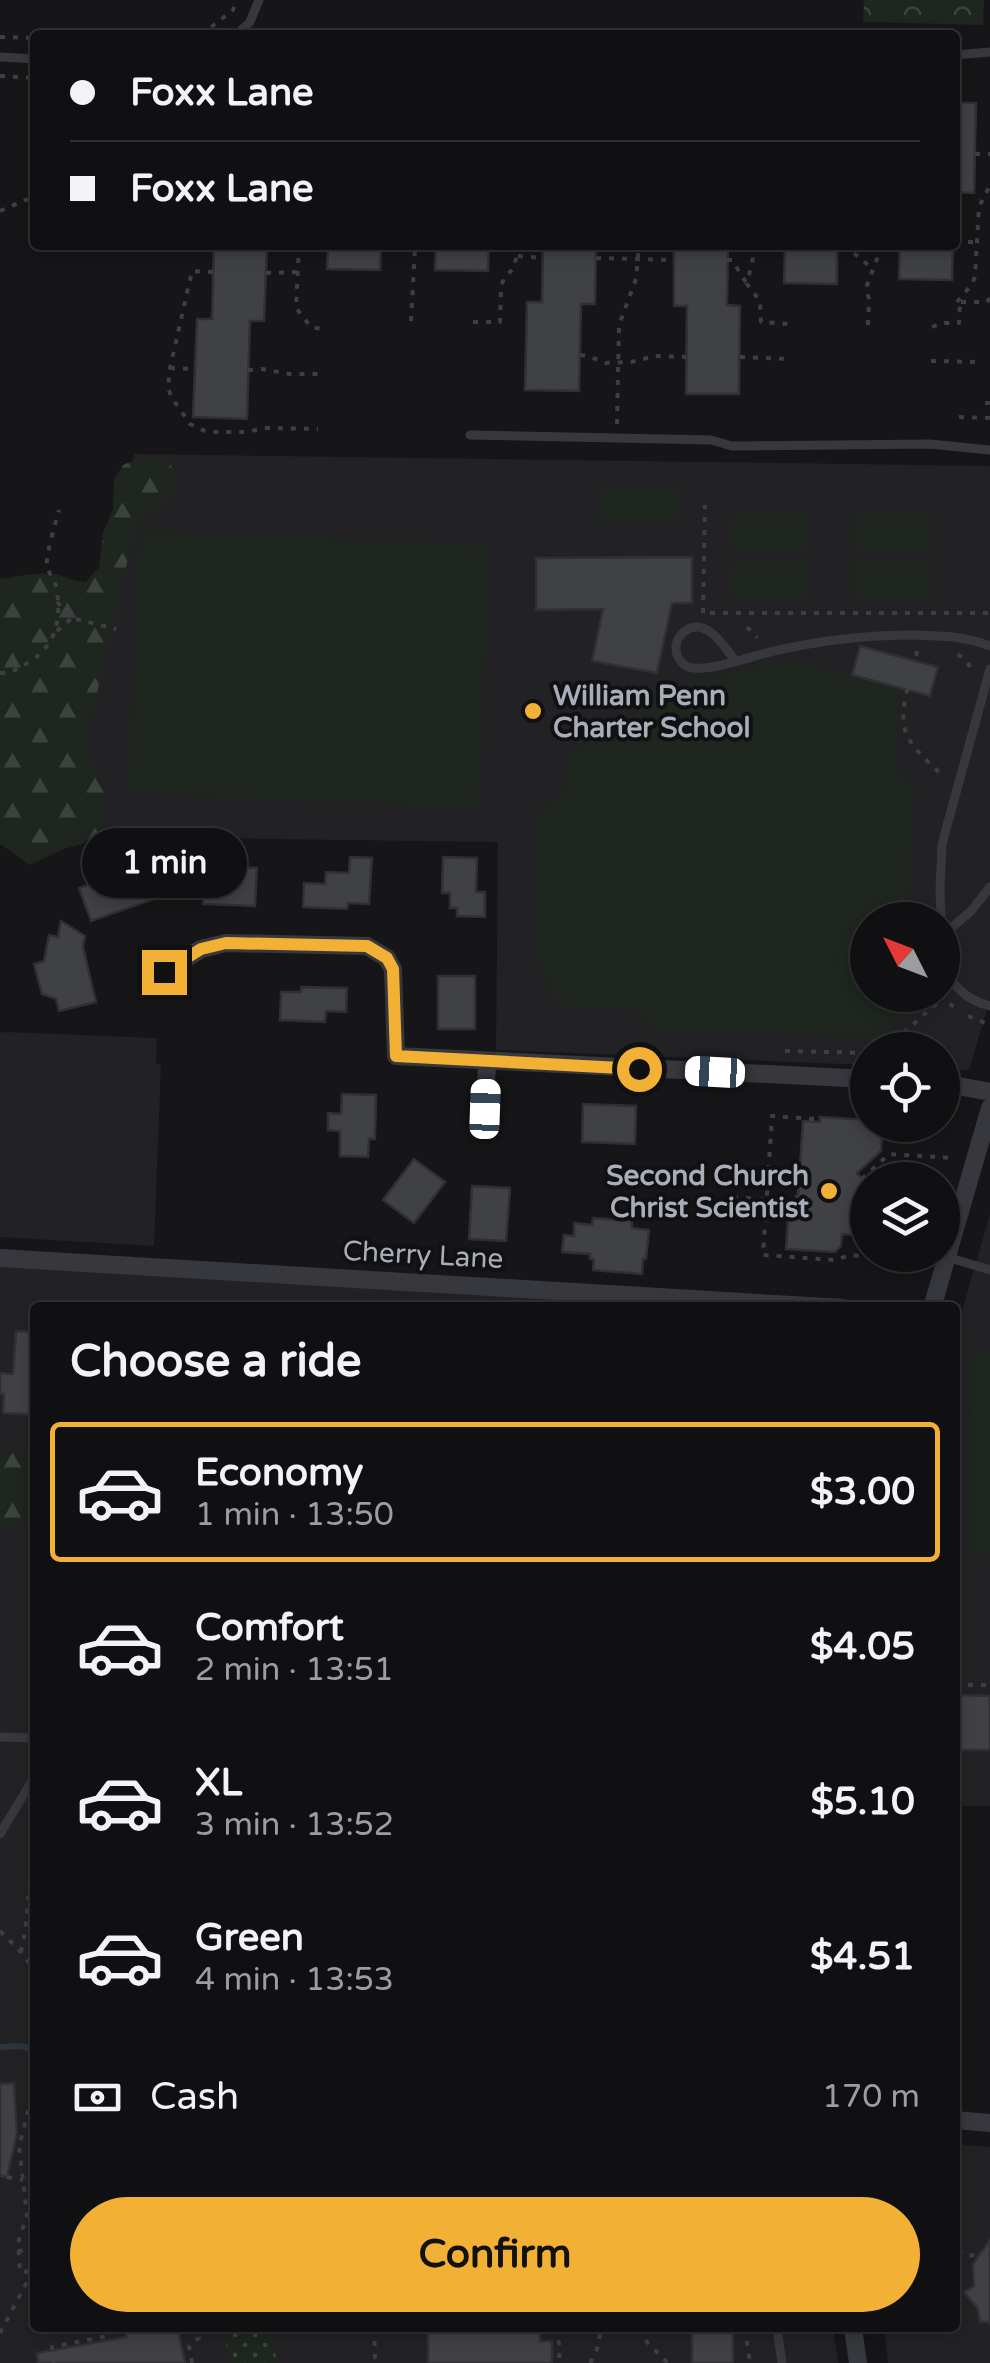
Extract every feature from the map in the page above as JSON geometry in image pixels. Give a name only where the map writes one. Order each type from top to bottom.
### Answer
[{"type":"street","points":[[164,972],[201,949],[226,943],[367,946],[387,958],[393,969],[396,1056],[850,1078]]},
{"type":"street","points":[[485,1109],[487,1062]]},
{"type":"street","points":[[960,1086],[990,1092]]},
{"type":"street","points":[[960,1212],[990,1108]]},
{"type":"street","name":"Cherry Lane","points":[[0,1258],[742,1302]]},
{"type":"street","points":[[934,1302],[943,1272]]},
{"type":"street","points":[[960,2120],[990,2123]]},
{"type":"street","points":[[854,2332],[858,2363]]},
{"type":"lane","points":[[241,30],[250,22],[258,0]]},
{"type":"lane","points":[[960,55],[990,52]]},
{"type":"lane","points":[[0,57],[30,59]]},
{"type":"lane","points":[[470,436],[711,440],[732,446],[930,444],[990,450]]},
{"type":"lane","points":[[734,660],[714,635],[702,628],[689,628],[676,645],[678,658],[694,668],[860,636],[956,637],[990,646]]},
{"type":"lane","points":[[940,902],[942,844],[990,668]]},
{"type":"lane","points":[[960,920],[990,886]]},
{"type":"lane","points":[[960,991],[990,1006]]},
{"type":"lane","points":[[960,1261],[990,1270]]},
{"type":"lane","points":[[0,1737],[30,1738]]},
{"type":"lane","points":[[0,1834],[30,1784]]},
{"type":"lane","points":[[778,2332],[782,2363]]},
{"type":"path","points":[[207,30],[233,10],[236,0]]},
{"type":"path","points":[[0,37],[30,38]]},
{"type":"path","points":[[0,76],[30,78]]},
{"type":"path","points":[[975,154],[990,154]]},
{"type":"path","points":[[990,185],[979,207],[975,277],[956,302],[987,302],[990,298]]},
{"type":"path","points":[[0,210],[28,198]]},
{"type":"path","points":[[960,242],[978,242]]},
{"type":"path","points":[[298,250],[296,308],[310,327],[321,328]]},
{"type":"path","points":[[411,321],[414,250]]},
{"type":"path","points":[[473,322],[500,322],[501,287],[519,250]]},
{"type":"path","points":[[617,412],[619,326],[633,289],[639,250]]},
{"type":"path","points":[[748,284],[755,250]]},
{"type":"path","points":[[850,250],[873,268]]},
{"type":"path","points":[[868,325],[866,288],[879,250]]},
{"type":"path","points":[[518,256],[543,258]]},
{"type":"path","points":[[596,258],[674,260]]},
{"type":"path","points":[[727,260],[732,260],[760,301],[761,322],[789,324]]},
{"type":"path","points":[[214,272],[192,270],[170,368],[168,388],[172,398],[197,430],[318,428]]},
{"type":"path","points":[[266,273],[298,272]]},
{"type":"path","points":[[932,326],[959,324],[960,302]]},
{"type":"path","points":[[580,355],[618,363],[655,356],[686,356]]},
{"type":"path","points":[[740,357],[788,359]]},
{"type":"path","points":[[932,361],[980,362]]},
{"type":"path","points":[[170,368],[195,369]]},
{"type":"path","points":[[248,370],[319,374]]},
{"type":"path","points":[[960,417],[990,418]]},
{"type":"path","points":[[702,614],[705,505]]},
{"type":"path","points":[[0,674],[17,670],[39,656],[54,634],[58,602],[55,582],[46,565],[59,510]]},
{"type":"path","points":[[58,602],[72,618],[116,629]]},
{"type":"path","points":[[692,614],[990,614]]},
{"type":"path","points":[[54,634],[72,618]]},
{"type":"path","points":[[927,649],[917,648],[905,703],[907,734],[946,780]]},
{"type":"path","points":[[951,651],[969,664],[974,682]]},
{"type":"path","points":[[904,1032],[927,1012]]},
{"type":"path","points":[[784,1051],[850,1053]]},
{"type":"path","points":[[814,1119],[772,1116],[763,1255],[834,1260],[850,1255]]},
{"type":"path","points":[[880,1162],[889,1154],[954,1158]]},
{"type":"path","points":[[733,1197],[796,1202]]},
{"type":"path","points":[[960,1685],[988,1683]]},
{"type":"path","points":[[21,1952],[30,1900]]},
{"type":"path","points":[[0,1931],[30,1964]]},
{"type":"path","points":[[30,2104],[19,2146],[26,2224],[18,2243],[20,2272],[30,2271]]},
{"type":"path","points":[[8,2177],[23,2180]]},
{"type":"path","points":[[26,2199],[30,2200]]},
{"type":"path","points":[[26,2224],[30,2225]]},
{"type":"path","points":[[10,2244],[18,2243]]},
{"type":"path","points":[[18,2251],[30,2250]]},
{"type":"path","points":[[960,2251],[968,2256],[989,2253]]},
{"type":"path","points":[[0,2333],[30,2275]]},
{"type":"path","points":[[960,2295],[967,2294]]},
{"type":"path","points":[[184,2360],[192,2361],[190,2346],[199,2338],[198,2332]]},
{"type":"path","points":[[374,2332],[374,2361]]},
{"type":"path","points":[[555,2332],[559,2363]]},
{"type":"path","points":[[590,2363],[601,2332]]},
{"type":"path","points":[[642,2332],[668,2363]]},
{"type":"path","points":[[746,2332],[750,2363]]},
{"type":"path","points":[[54,2363],[52,2347],[112,2335]]},
{"type":"shaded area","name":"William Penn Charter School","points":[[134,454],[990,466],[990,998],[969,1070],[960,1070],[960,1032],[850,1032],[850,1064],[496,1050],[498,842],[48,836]]},
{"type":"shaded area","points":[[0,1033],[157,1038],[156,1064],[161,1064],[154,1246],[0,1237]]},
{"type":"shaded area","points":[[990,1214],[990,1806],[960,1806],[960,1318]]},
{"type":"shaded area","points":[[0,1260],[727,1302],[30,1302],[30,2332],[834,2332],[838,2363],[0,2363]]},
{"type":"shaded area","points":[[960,2144],[990,2147],[990,2363],[888,2363],[884,2332],[960,2332]]},
{"type":"green space","points":[[864,0],[984,0],[983,25],[863,22]]},
{"type":"green space","points":[[165,459],[173,469],[175,487],[156,509],[137,519],[85,745],[107,800],[100,829],[83,844],[30,865],[0,844],[0,579],[53,574],[86,582],[99,567],[103,533],[113,510],[114,479],[123,465],[135,460]]},
{"type":"green space","points":[[601,487],[679,487],[678,523],[600,523]]},
{"type":"green space","points":[[731,514],[810,514],[810,550],[731,551]]},
{"type":"green space","points":[[930,514],[930,550],[852,550],[852,515]]},
{"type":"green space","points":[[140,531],[490,546],[478,808],[128,793]]},
{"type":"green space","points":[[810,562],[810,598],[731,599],[731,563]]},
{"type":"green space","points":[[852,562],[930,562],[930,598],[852,598]]},
{"type":"green space","points":[[792,660],[899,689],[895,769],[913,787],[909,902],[850,902],[850,1012],[903,1012],[886,1032],[850,1032],[850,1037],[651,1029],[633,1009],[558,1006],[538,959],[538,817],[565,794],[564,759],[676,686]]},
{"type":"green space","points":[[970,1351],[990,1351],[990,1554],[968,1554]]},
{"type":"green space","points":[[30,1449],[30,1530],[0,1524],[0,1456]]},
{"type":"green space","points":[[225,2332],[272,2332],[277,2363],[229,2363]]},
{"type":"building","points":[[960,103],[976,103],[974,193],[960,192]]},
{"type":"building","points":[[214,250],[267,250],[264,321],[250,321],[247,419],[193,417],[197,319],[212,319]]},
{"type":"building","points":[[328,250],[381,250],[380,270],[327,269]]},
{"type":"building","points":[[436,250],[489,250],[488,271],[435,270]]},
{"type":"building","points":[[543,250],[596,250],[595,304],[581,304],[579,391],[525,390],[527,302],[542,302]]},
{"type":"building","points":[[674,250],[728,250],[727,305],[740,306],[739,394],[686,394],[687,306],[674,306]]},
{"type":"building","points":[[785,250],[837,250],[837,284],[784,283]]},
{"type":"building","points":[[900,250],[953,250],[952,280],[899,279]]},
{"type":"building","points":[[692,557],[692,603],[672,603],[657,673],[592,661],[603,609],[536,610],[536,558]]},
{"type":"building","points":[[860,646],[938,667],[930,696],[852,675]]},
{"type":"building","points":[[350,857],[372,858],[369,904],[348,903],[347,909],[303,907],[304,883],[325,884],[326,872],[349,873]]},
{"type":"building","points":[[443,857],[477,858],[476,892],[485,892],[485,917],[457,916],[457,908],[450,908],[450,893],[442,893]]},
{"type":"building","points":[[205,866],[257,868],[255,906],[203,904]]},
{"type":"building","points":[[122,873],[126,884],[147,877],[154,899],[91,921],[79,888]]},
{"type":"building","points":[[61,921],[85,936],[83,947],[96,1002],[59,1011],[56,999],[42,994],[34,964],[44,961],[49,935],[58,937]]},
{"type":"building","points":[[438,976],[475,976],[475,1029],[438,1029]]},
{"type":"building","points":[[301,987],[347,988],[346,1012],[326,1011],[325,1022],[280,1020],[281,992],[301,992]]},
{"type":"building","points":[[342,1094],[376,1095],[375,1139],[369,1139],[368,1157],[340,1156],[340,1131],[328,1130],[328,1113],[341,1114]]},
{"type":"building","points":[[583,1104],[636,1106],[635,1144],[582,1142]]},
{"type":"building","points":[[820,1117],[850,1119],[850,1142],[882,1142],[881,1151],[869,1162],[850,1162],[850,1235],[842,1234],[841,1246],[835,1252],[786,1249],[788,1219],[795,1213],[798,1194],[803,1121],[820,1122]]},
{"type":"building","points":[[414,1159],[445,1182],[414,1223],[383,1200]]},
{"type":"building","points":[[472,1186],[510,1188],[506,1241],[469,1239]]},
{"type":"building","points":[[593,1218],[632,1221],[632,1228],[649,1230],[642,1274],[593,1270],[594,1259],[590,1259],[590,1254],[562,1252],[564,1235],[574,1236],[574,1223],[592,1225]]},
{"type":"building","points":[[16,1331],[30,1332],[30,1415],[3,1413],[0,1373],[13,1374]]},
{"type":"building","points":[[960,1695],[990,1696],[990,1750],[960,1750]]},
{"type":"building","points":[[14,2083],[17,2134],[7,2177],[0,2176],[0,2084]]},
{"type":"building","points":[[990,2240],[990,2324],[980,2322],[978,2309],[964,2292],[974,2286],[973,2264]]},
{"type":"building","points":[[125,2332],[179,2332],[185,2363],[38,2363],[37,2353],[126,2337]]},
{"type":"building","points":[[428,2332],[540,2332],[540,2341],[552,2341],[552,2363],[428,2363]]},
{"type":"building","points":[[692,2332],[733,2332],[733,2363],[692,2363]]},
{"type":"waterway","points":[[0,2047],[30,2049]]},
{"type":"place","name":"William Penn Charter School","points":[[533,711]]},
{"type":"place","name":"Second Church Christ Scientist","points":[[829,1191]]},
{"type":"route","points":[[164,972],[201,949],[226,943],[367,946],[387,958],[393,969],[396,1056],[639,1069]]}]
